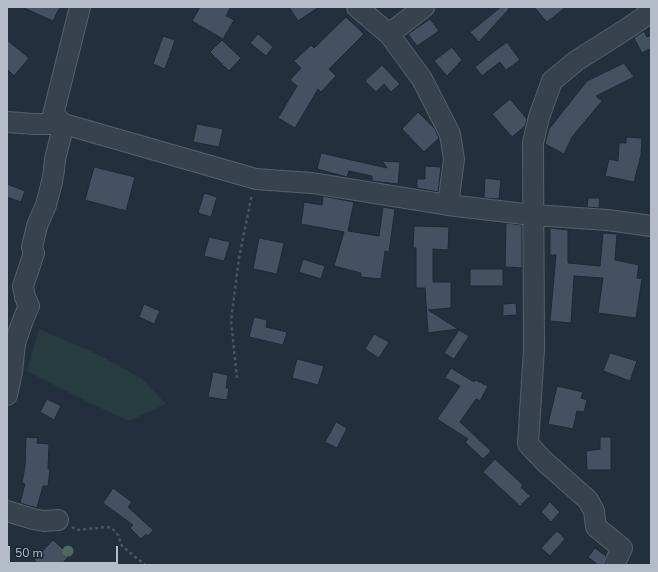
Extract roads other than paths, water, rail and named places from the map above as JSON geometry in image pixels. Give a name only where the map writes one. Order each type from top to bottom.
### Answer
[{"type":"street","points":[[64,124],[53,114],[80,7]]},
{"type":"street","points":[[357,7],[389,34],[422,78],[450,134],[454,159],[448,205]]},
{"type":"street","points":[[389,34],[424,7]]},
{"type":"street","points":[[614,565],[622,548],[596,527],[594,511],[588,500],[528,444],[534,349],[533,143],[539,117],[552,81],[576,61],[651,12]]},
{"type":"street","points":[[7,122],[64,124],[256,179],[312,183],[448,205],[533,215],[608,220],[651,226]]},
{"type":"street","points":[[7,395],[12,372],[15,343],[29,306],[25,297],[23,286],[34,252],[32,247],[37,226],[46,205],[50,190],[54,170],[54,159],[64,124]]},
{"type":"street","points":[[7,512],[33,520],[58,520]]}]
